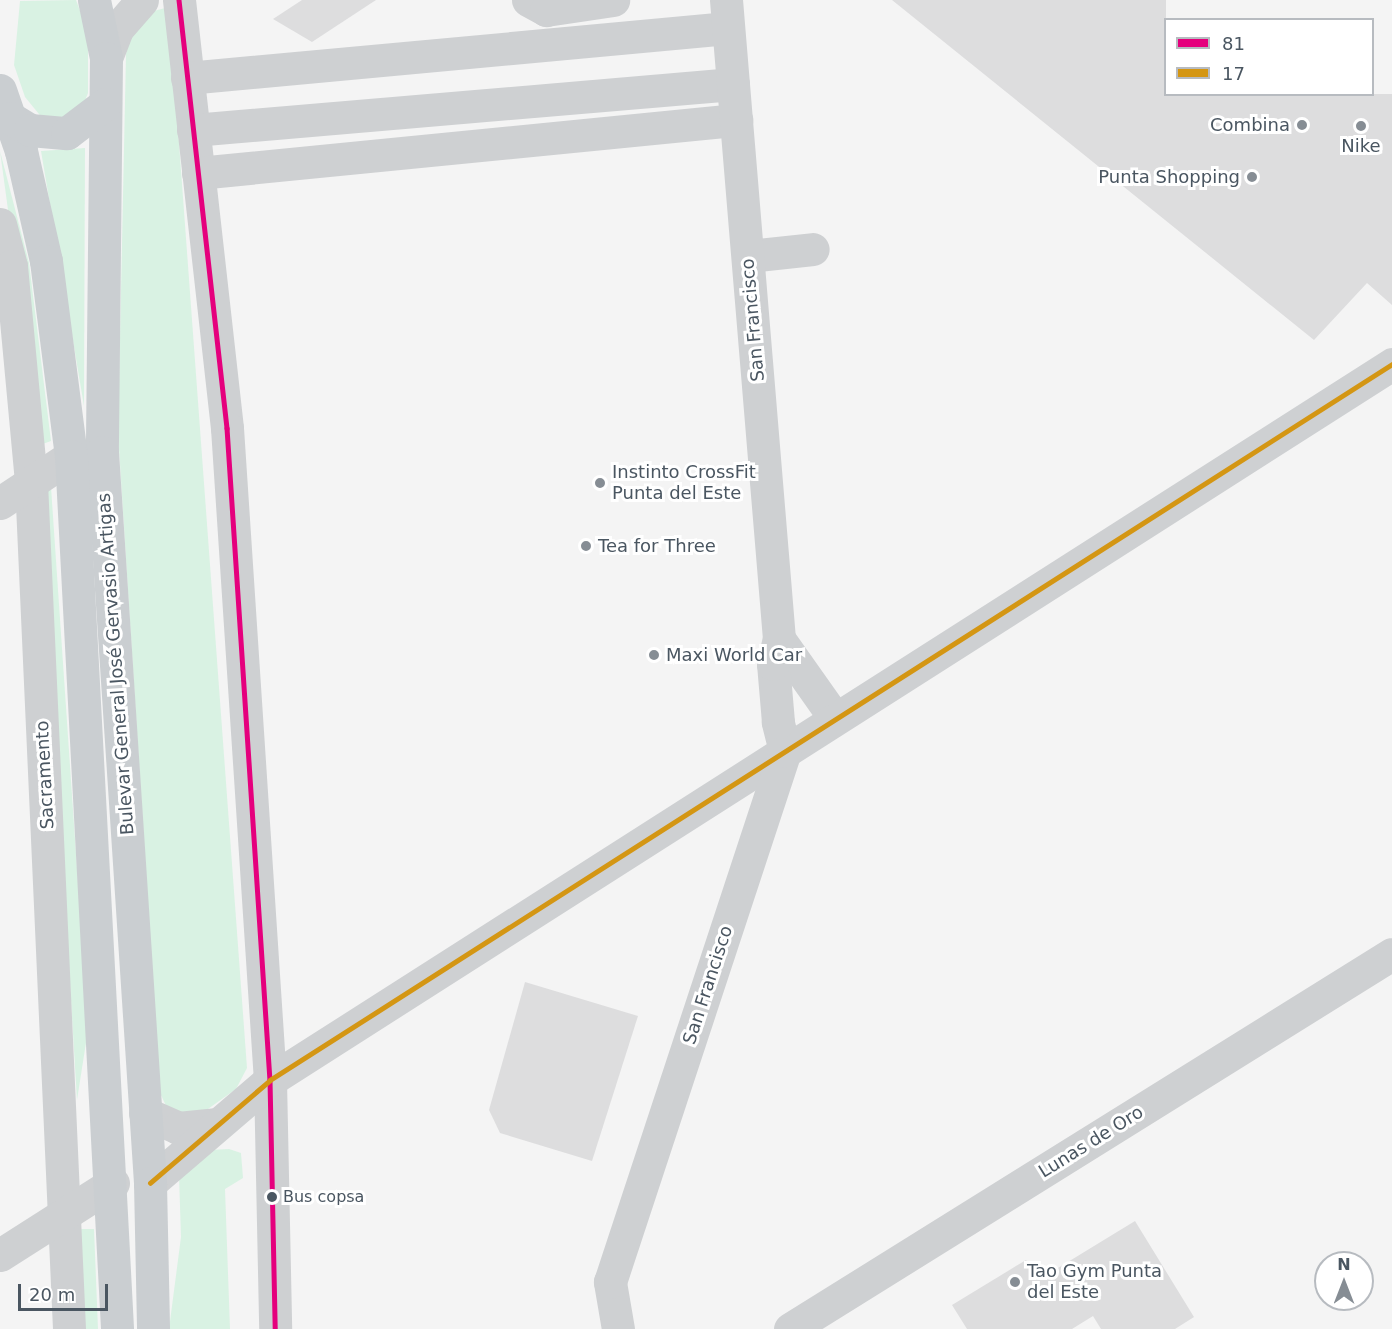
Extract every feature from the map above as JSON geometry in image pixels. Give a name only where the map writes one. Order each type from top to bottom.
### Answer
[{"type":"main road","name":"Bulevar General José Gervasio Artigas","points":[[94,0],[106,58],[102,452],[150,1183],[153,1329]]},
{"type":"main road","points":[[3,108],[30,130],[67,133],[105,104]]},
{"type":"main road","name":"Bulevar General José Gervasio Artigas","points":[[3,108],[46,261],[71,456],[113,1183],[117,1329]]},
{"type":"street","points":[[106,58],[117,29],[141,0]]},
{"type":"street","points":[[179,0],[227,428],[270,1080],[275,1329]]},
{"type":"street","points":[[528,0],[546,10],[597,1]]},
{"type":"street","points":[[188,78],[727,14]]},
{"type":"street","name":"San Francisco","points":[[618,1329],[610,1282],[785,751],[773,664],[779,639],[727,14]]},
{"type":"street","points":[[193,130],[733,84]]},
{"type":"street","points":[[198,173],[736,120]]},
{"type":"street","name":"Sacramento","points":[[0,224],[10,266],[31,482],[67,1213],[69,1329]]},
{"type":"street","points":[[748,256],[813,249]]},
{"type":"street","points":[[150,1183],[270,1080],[785,751],[834,717],[1392,364]]},
{"type":"street","points":[[0,503],[71,456]]},
{"type":"street","points":[[779,639],[834,717]]},
{"type":"street","name":"Lunas de Oro","points":[[790,1329],[1392,954]]},
{"type":"street","points":[[145,1113],[178,1128],[218,1124]]},
{"type":"street","points":[[0,1255],[113,1183]]},
{"type":"green space","points":[[76,0],[88,32],[88,93],[81,111],[69,119],[43,119],[25,97],[14,65],[20,1]]},
{"type":"green space","points":[[169,7],[247,1068],[236,1089],[198,1116],[168,1110],[160,1093],[118,433],[126,54],[130,32],[150,12]]},
{"type":"green space","points":[[85,148],[84,406],[41,151]]},
{"type":"green space","points":[[0,151],[29,263],[51,441],[40,445]]},
{"type":"green space","points":[[51,487],[88,1030],[77,1100],[41,499]]},
{"type":"green space","points":[[229,1149],[241,1153],[243,1178],[225,1189],[230,1329],[169,1329],[181,1237],[179,1176],[209,1150]]},
{"type":"green space","points":[[80,1229],[94,1229],[98,1329],[85,1329]]},
{"type":"building","points":[[302,0],[376,0],[312,42],[273,19]]},
{"type":"building","name":"Punta Shopping","points":[[892,0],[1166,0],[1164,96],[1374,96],[1374,94],[1392,94],[1392,305],[1367,283],[1314,340]]},
{"type":"building","points":[[525,982],[638,1016],[592,1161],[500,1133],[489,1110]]},
{"type":"building","points":[[1135,1221],[1194,1317],[1175,1329],[1101,1329],[1093,1316],[1072,1329],[967,1329],[952,1305],[1026,1260],[1040,1279]]},
{"type":"transit line","name":"81","points":[[179,0],[227,428],[270,1080],[275,1329]]},
{"type":"transit line","name":"17","points":[[150,1183],[270,1080],[1392,364]]},
{"type":"place","name":"Combina","points":[[1302,125]]},
{"type":"place","name":"Nike","points":[[1361,126]]},
{"type":"place","name":"Punta Shopping","points":[[1252,177]]},
{"type":"place","name":"Instinto CrossFit Punta del Este","points":[[600,483]]},
{"type":"place","name":"Tea for Three","points":[[586,546]]},
{"type":"place","name":"Maxi World Car","points":[[654,655]]},
{"type":"place","name":"Bus copsa","points":[[272,1197]]},
{"type":"place","name":"Tao Gym Punta del Este","points":[[1015,1282]]}]
